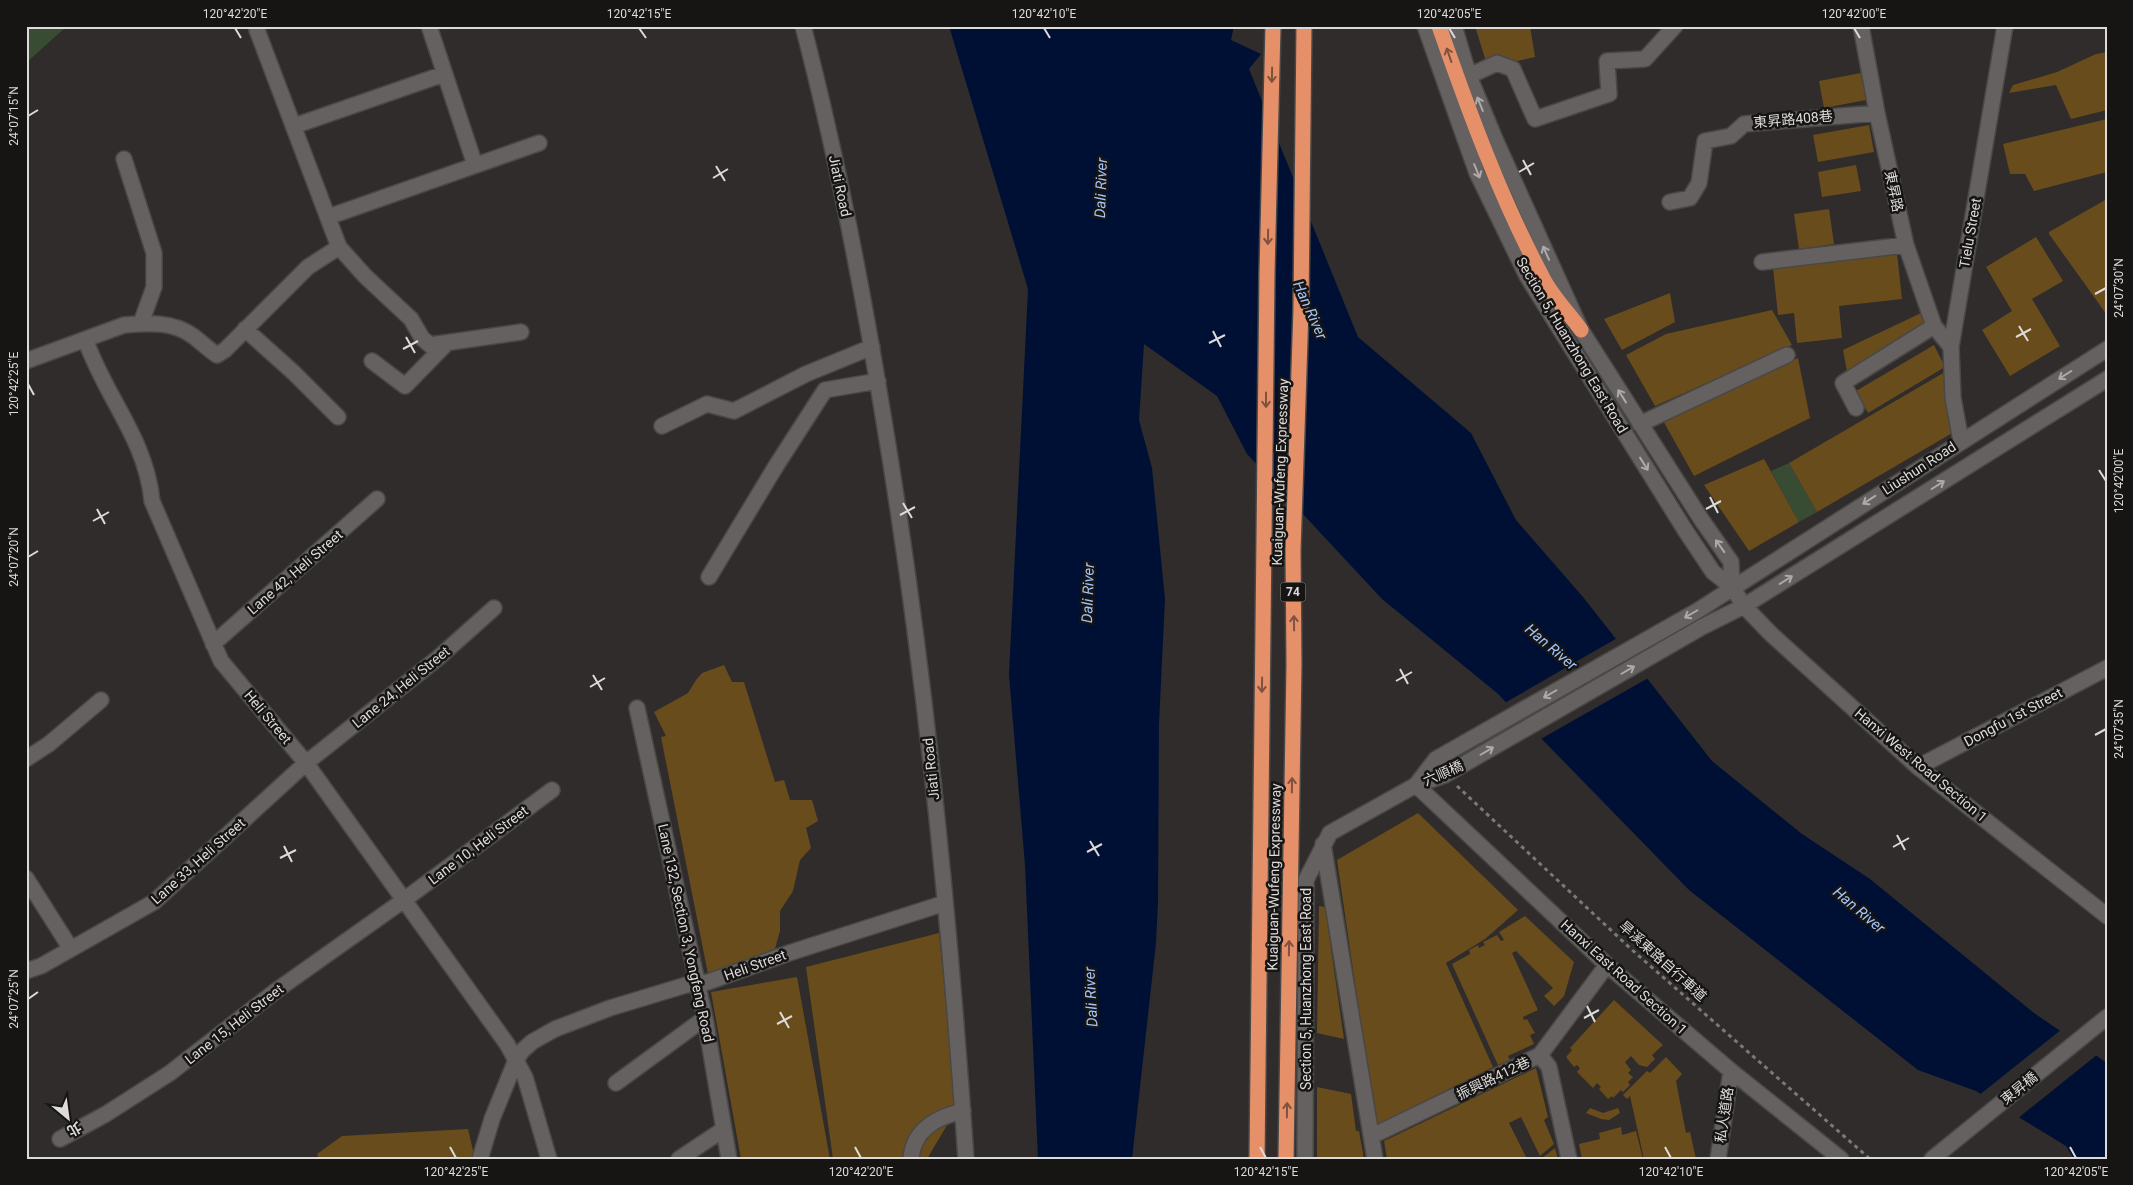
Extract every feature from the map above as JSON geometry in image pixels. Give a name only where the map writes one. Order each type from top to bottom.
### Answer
[{"type":"highway","name":"Kuaiguan-Wufeng Expressway","points":[[1256,1159],[1267,272],[1273,26]]},
{"type":"highway","name":"Kuaiguan-Wufeng Expressway","points":[[1286,1159],[1294,664],[1293,551],[1301,309],[1304,26]]},
{"type":"highway","points":[[1439,26],[1464,79],[1502,193],[1543,279],[1581,330]]},
{"type":"street","points":[[429,26],[475,165]]},
{"type":"street","name":"Jiati Road","points":[[803,26],[844,201],[872,347],[902,528],[922,686],[945,903],[966,1159]]},
{"type":"street","name":"Section 5, Huanzhong East Road","points":[[1425,26],[1477,173],[1528,276],[1685,530],[1713,572],[1732,587],[1744,606]]},
{"type":"street","points":[[1454,26],[1464,79],[1497,63],[1513,69],[1535,119],[1609,94],[1607,61],[1645,59],[1675,26]]},
{"type":"street","name":"東昇路","points":[[1861,26],[1877,112],[1906,245],[1934,326],[1951,347]]},
{"type":"street","name":"Tielu Street","points":[[1961,441],[1953,398],[1951,347],[2005,26]]},
{"type":"street","points":[[257,30],[339,247],[365,276],[411,319],[422,338],[430,345],[521,332]]},
{"type":"street","points":[[294,126],[444,74]]},
{"type":"street","name":"東昇路408巷","points":[[1670,202],[1690,198],[1700,184],[1705,141],[1731,136],[1744,124],[1877,112]]},
{"type":"street","points":[[328,216],[539,143]]},
{"type":"street","points":[[124,159],[154,253],[154,287],[141,323]]},
{"type":"street","points":[[1762,262],[1906,245]]},
{"type":"street","points":[[26,361],[124,325],[141,323],[165,324],[183,330],[217,356],[226,350],[308,267],[339,247]]},
{"type":"street","points":[[1856,408],[1843,383],[1934,326]]},
{"type":"street","points":[[246,329],[338,417]]},
{"type":"street","name":"Section 5, Huanzhong East Road","points":[[1581,330],[1731,562],[1732,587]]},
{"type":"street","name":"Heli Street","points":[[86,340],[96,368],[136,440],[150,479],[152,501],[221,661],[306,763],[507,1044],[516,1060]]},
{"type":"street","points":[[372,361],[405,386],[447,342]]},
{"type":"street","points":[[662,426],[708,404],[734,411],[806,374],[872,347]]},
{"type":"street","name":"Liushun Road","points":[[1732,587],[2107,349]]},
{"type":"street","points":[[1640,424],[1787,355]]},
{"type":"street","name":"Liushun Road","points":[[1744,606],[2107,380]]},
{"type":"street","points":[[709,577],[776,466],[825,390],[878,381]]},
{"type":"street","name":"Lane 42, Heli Street","points":[[213,644],[377,499]]},
{"type":"street","name":"六順橋","points":[[1416,785],[1436,759],[1696,611],[1732,587]]},
{"type":"street","name":"六順橋","points":[[1416,785],[1445,775],[1693,632],[1744,606]]},
{"type":"street","name":"Hanxi West Road Section 1","points":[[1744,606],[1771,634],[1918,767],[2107,916]]},
{"type":"street","name":"Lane 24, Heli Street","points":[[306,763],[438,658],[494,608]]},
{"type":"street","name":"Dongfu 1st Street","points":[[1918,767],[2107,668]]},
{"type":"street","points":[[26,759],[49,744],[100,700]]},
{"type":"street","name":"Lane 132, Section 3, Yongfeng Road","points":[[636,708],[698,984],[729,1159]]},
{"type":"street","name":"Lane 33, Heli Street","points":[[26,971],[40,966],[154,902],[306,763]]},
{"type":"street","name":"Section 5, Huanzhong East Road","points":[[1305,1159],[1306,880],[1330,833],[1416,785]]},
{"type":"street","name":"Hanxi East Road Section 1","points":[[1416,785],[1607,965],[1731,1071],[1841,1159]]},
{"type":"street","name":"Lane 10, Heli Street","points":[[404,900],[552,790]]},
{"type":"street","points":[[1323,844],[1376,1159]]},
{"type":"street","points":[[26,878],[71,948]]},
{"type":"street","name":"Lane 15, Heli Street","points":[[60,1139],[106,1114],[170,1073],[277,990],[404,900]]},
{"type":"street","name":"Heli Street","points":[[480,1159],[492,1119],[516,1060],[532,1042],[555,1029],[610,1008],[686,985],[708,982],[789,953],[945,903]]},
{"type":"street","name":"振興路412巷","points":[[1372,1136],[1540,1055],[1607,965]]},
{"type":"street","name":"東昇橋","points":[[1932,1159],[2107,1017]]},
{"type":"street","points":[[616,1083],[705,1018]]},
{"type":"street","points":[[1540,1055],[1549,1067],[1569,1159]]},
{"type":"street","points":[[516,1060],[525,1077],[548,1159]]},
{"type":"street","name":"私人道路","points":[[1718,1159],[1731,1071]]},
{"type":"street","points":[[910,1159],[911,1148],[916,1137],[927,1125],[947,1115],[963,1111]]},
{"type":"street","points":[[679,1159],[724,1129]]},
{"type":"path","name":"旱溪東路自行車道","points":[[1445,775],[1631,950],[1870,1159]]},
{"type":"green space","points":[[26,26],[67,26],[26,63]]},
{"type":"green space","points":[[1789,463],[1817,512],[1799,522],[1771,471]]},
{"type":"water","points":[[949,26],[1234,26],[1231,40],[1261,54],[1249,69],[1358,337],[1471,433],[1516,520],[1583,597],[1712,761],[1802,834],[1870,879],[2034,1013],[2107,1063],[2107,1159],[2074,1159],[2066,1146],[1976,1091],[1918,1070],[1689,890],[1497,693],[1382,599],[1247,454],[1217,396],[1144,344],[1139,420],[1152,468],[1165,599],[1159,724],[1156,943],[1132,1159],[1038,1159],[1025,865],[1009,675],[1028,289]]},
{"type":"pier","points":[[1619,637],[1650,677],[1539,740],[1503,704]]},
{"type":"pier","points":[[2062,1029],[2098,1054],[2017,1119],[1978,1096]]},
{"type":"building","points":[[1475,26],[1530,26],[1535,57],[1488,68]]},
{"type":"building","points":[[2107,52],[2107,110],[2071,119],[2056,85],[2009,93],[2013,85],[2057,72],[2096,54]]},
{"type":"building","points":[[1861,73],[1866,100],[1824,108],[1819,81]]},
{"type":"building","points":[[2107,119],[2107,172],[2034,191],[2025,174],[2010,174],[2003,144]]},
{"type":"building","points":[[1869,125],[1874,152],[1818,162],[1813,135]]},
{"type":"building","points":[[1856,165],[1861,191],[1822,197],[1818,172]]},
{"type":"building","points":[[2107,199],[2107,315],[2049,232]]},
{"type":"building","points":[[1829,209],[1834,244],[1799,249],[1794,214]]},
{"type":"building","points":[[2036,237],[2063,281],[2032,299],[2060,346],[2010,376],[1982,330],[2012,311],[1986,267]]},
{"type":"building","points":[[1897,253],[1902,299],[1839,306],[1842,338],[1797,343],[1794,313],[1778,315],[1773,268]]},
{"type":"building","points":[[1670,293],[1675,322],[1622,350],[1604,319]]},
{"type":"building","points":[[1772,310],[1792,345],[1655,406],[1626,355],[1666,334]]},
{"type":"building","points":[[1921,313],[1928,332],[1848,377],[1843,350]]},
{"type":"building","points":[[1934,345],[1945,367],[1868,413],[1856,391]]},
{"type":"building","points":[[1798,358],[1810,418],[1694,476],[1661,417]]},
{"type":"building","points":[[1945,372],[1955,379],[1946,403],[1954,432],[1817,512],[1789,463]]},
{"type":"building","points":[[1764,459],[1799,522],[1749,551],[1704,485]]},
{"type":"building","points":[[724,665],[732,682],[744,682],[775,782],[784,780],[790,800],[812,800],[818,821],[806,828],[811,848],[800,860],[793,891],[780,911],[780,931],[772,959],[709,979],[661,737],[666,736],[654,712],[688,693],[702,673]]},
{"type":"building","points":[[1418,813],[1518,910],[1485,939],[1446,963],[1493,1067],[1379,1124],[1375,1120],[1337,860]]},
{"type":"building","points":[[1319,906],[1325,907],[1344,1039],[1317,1033]]},
{"type":"building","points":[[1525,916],[1574,962],[1564,996],[1554,1006],[1544,996],[1553,988],[1516,951],[1512,953],[1538,1010],[1523,1017],[1524,1020],[1527,1019],[1535,1033],[1530,1035],[1534,1044],[1508,1056],[1510,1060],[1498,1065],[1452,964],[1470,954],[1469,950],[1478,945],[1479,948],[1485,945],[1483,942],[1497,935],[1501,941],[1504,940],[1499,932]]},
{"type":"building","points":[[939,933],[956,1110],[927,1159],[833,1159],[806,967]]},
{"type":"building","points":[[797,977],[830,1159],[741,1159],[711,992]]},
{"type":"building","points":[[1614,1000],[1663,1045],[1652,1055],[1655,1059],[1647,1067],[1639,1065],[1631,1056],[1625,1062],[1631,1070],[1628,1073],[1633,1077],[1628,1082],[1630,1085],[1623,1092],[1621,1090],[1613,1098],[1612,1096],[1608,1099],[1599,1089],[1601,1087],[1597,1083],[1593,1088],[1577,1072],[1580,1068],[1577,1065],[1574,1067],[1566,1057],[1572,1050],[1570,1048]]},
{"type":"building","points":[[1666,1057],[1682,1074],[1676,1081],[1686,1133],[1690,1132],[1696,1159],[1644,1159],[1630,1096],[1627,1099],[1623,1095],[1647,1071],[1650,1073]]},
{"type":"building","points":[[1536,1068],[1548,1117],[1544,1120],[1554,1144],[1540,1156],[1521,1117],[1509,1123],[1527,1159],[1387,1159],[1384,1141]]},
{"type":"building","points":[[1317,1087],[1351,1094],[1356,1131],[1359,1131],[1364,1159],[1317,1159]]},
{"type":"building","points":[[1590,1108],[1603,1113],[1618,1108],[1620,1113],[1609,1120],[1601,1119],[1586,1113]]},
{"type":"building","points":[[1621,1127],[1622,1135],[1636,1131],[1643,1159],[1582,1159],[1579,1144],[1600,1139],[1599,1133]]},
{"type":"building","points":[[468,1129],[475,1159],[319,1159],[317,1154],[342,1136]]},
{"type":"building","points":[[1555,1148],[1558,1159],[1541,1159]]},
{"type":"water label","name":"Dali River","points":[[1101,188]]},
{"type":"water label","name":"Han River","points":[[1310,310]]},
{"type":"water label","name":"Dali River","points":[[1088,593]]},
{"type":"water label","name":"Han River","points":[[1551,647]]},
{"type":"water label","name":"Han River","points":[[1859,910]]},
{"type":"water label","name":"Dali River","points":[[1091,997]]}]
